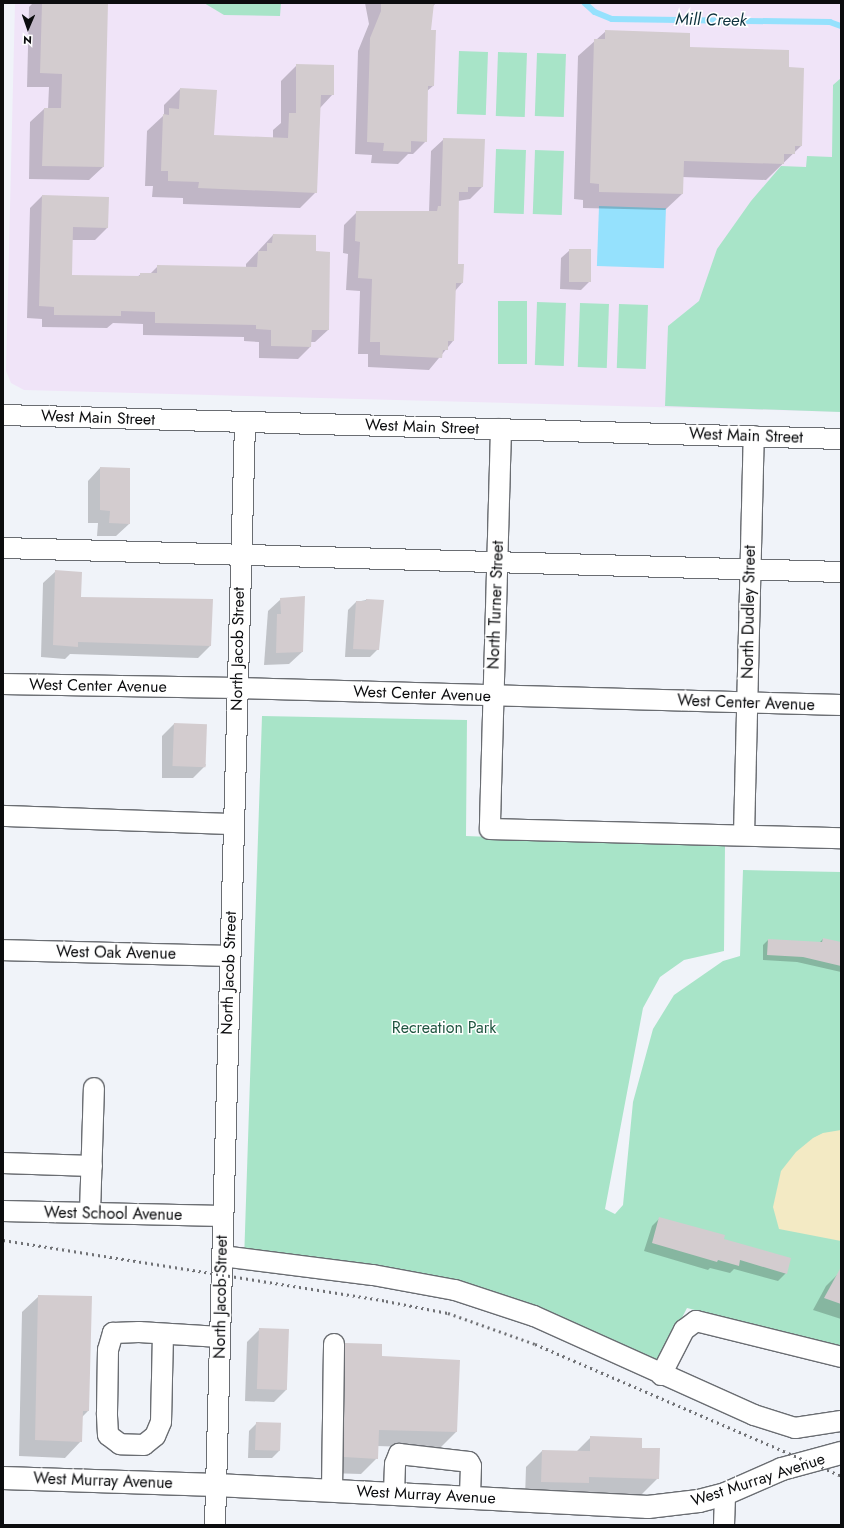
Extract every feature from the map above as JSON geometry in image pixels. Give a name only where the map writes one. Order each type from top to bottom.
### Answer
[{"type":"main road","name":"West Murray Avenue","points":[[3,1478],[332,1490],[648,1507],[699,1501],[725,1494],[782,1469],[841,1453]]},
{"type":"street","name":"West Main Street","points":[[3,415],[841,439]]},
{"type":"street","name":"North Jacob Street","points":[[215,1525],[240,556],[245,422]]},
{"type":"street","name":"North Turner Street","points":[[501,429],[490,829],[744,835]]},
{"type":"street","name":"North Dudley Street","points":[[744,835],[754,436]]},
{"type":"street","points":[[3,548],[240,556],[841,572]]},
{"type":"street","name":"West Center Avenue","points":[[3,684],[237,688],[841,705]]},
{"type":"street","points":[[3,816],[234,824]]},
{"type":"street","points":[[744,835],[841,838]]},
{"type":"street","name":"West Oak Avenue","points":[[3,950],[230,956]]},
{"type":"street","points":[[90,1213],[94,1088]]},
{"type":"street","points":[[3,1163],[92,1166]]},
{"type":"street","name":"West School Avenue","points":[[3,1211],[223,1216]]},
{"type":"street","points":[[222,1256],[373,1275],[454,1290],[534,1316],[661,1375],[754,1415],[796,1428],[841,1421]]},
{"type":"street","points":[[661,1375],[684,1330],[696,1321],[841,1357]]},
{"type":"street","points":[[163,1334],[161,1422],[155,1436],[144,1445],[120,1444],[108,1435],[108,1350],[113,1333],[163,1334],[220,1337]]},
{"type":"street","points":[[332,1490],[334,1344]]},
{"type":"street","points":[[394,1493],[395,1464],[399,1454],[469,1462],[471,1466],[470,1497]]},
{"type":"street","points":[[724,1525],[725,1494]]},
{"type":"shaded area","points":[[15,3],[841,3],[841,412],[24,390],[11,383],[6,371]]},
{"type":"green space","points":[[204,3],[281,3],[280,16],[224,15]]},
{"type":"green space","points":[[459,51],[488,52],[486,115],[457,114]]},
{"type":"green space","points":[[498,52],[527,53],[525,117],[496,116]]},
{"type":"green space","points":[[537,53],[566,54],[564,117],[535,116]]},
{"type":"green space","points":[[841,78],[841,412],[665,406],[668,326],[699,301],[717,249],[751,201],[781,166],[806,167],[807,156],[832,157],[833,85]]},
{"type":"green space","points":[[496,149],[526,150],[524,214],[494,213]]},
{"type":"green space","points":[[535,150],[564,151],[562,215],[533,214]]},
{"type":"green space","points":[[498,301],[527,301],[527,364],[498,364]]},
{"type":"green space","points":[[537,302],[566,303],[564,366],[535,365]]},
{"type":"green space","points":[[580,303],[609,304],[607,368],[578,367]]},
{"type":"green space","points":[[619,304],[648,305],[646,369],[617,368]]},
{"type":"green space","name":"Recreation Park","points":[[262,716],[467,720],[466,836],[725,846],[724,951],[684,960],[660,977],[643,1008],[605,1209],[615,1214],[623,1205],[633,1102],[653,1029],[674,995],[723,961],[740,956],[743,870],[841,872],[841,1347],[687,1308],[659,1362],[517,1317],[393,1284],[244,1261]]},
{"type":"sand","points":[[841,1130],[841,1241],[779,1229],[773,1207],[781,1171],[796,1152],[813,1138],[823,1133]]},
{"type":"water","points":[[599,206],[666,208],[664,268],[597,266]]},
{"type":"building","points":[[42,3],[108,3],[104,167],[42,166],[44,108],[61,108],[62,74],[40,73]]},
{"type":"building","points":[[381,3],[434,3],[431,30],[436,30],[434,86],[428,86],[427,142],[411,141],[411,152],[383,151],[384,143],[367,142],[370,38],[381,11]]},
{"type":"building","points":[[605,30],[690,33],[690,47],[789,50],[789,67],[804,68],[802,146],[795,146],[795,154],[784,154],[784,164],[684,161],[683,194],[599,192],[599,184],[590,183],[594,39],[605,39]]},
{"type":"building","points":[[296,64],[334,65],[334,95],[321,95],[317,193],[198,188],[199,182],[168,181],[168,171],[161,171],[163,114],[169,115],[169,108],[179,109],[180,88],[217,90],[214,135],[288,138],[289,113],[296,113]]},
{"type":"building","points":[[443,138],[485,139],[483,187],[468,187],[468,192],[459,192],[458,264],[464,264],[463,283],[456,283],[454,341],[448,341],[448,350],[443,350],[442,358],[380,355],[380,342],[370,342],[372,279],[358,278],[360,242],[355,241],[356,211],[437,211],[438,206],[441,206]]},
{"type":"building","points":[[42,195],[109,197],[108,228],[73,227],[72,275],[140,276],[140,273],[157,273],[157,265],[257,267],[258,251],[267,251],[267,243],[272,243],[273,234],[316,235],[316,251],[330,252],[329,330],[312,330],[311,347],[271,346],[271,330],[256,329],[256,325],[155,323],[155,312],[121,311],[121,316],[54,315],[54,307],[39,306]]},
{"type":"building","points":[[569,249],[591,249],[591,282],[569,282]]},
{"type":"building","points":[[100,467],[130,468],[130,524],[109,523],[110,511],[100,510]]},
{"type":"building","points":[[55,570],[82,572],[81,597],[213,599],[211,646],[78,642],[78,647],[53,645]]},
{"type":"building","points":[[305,596],[303,652],[276,653],[277,614],[281,614],[280,598]]},
{"type":"building","points":[[366,599],[384,600],[379,650],[353,649],[356,601],[366,601]]},
{"type":"building","points":[[174,723],[207,724],[205,767],[172,766]]},
{"type":"building","points":[[823,938],[841,942],[841,966],[803,957],[767,955],[768,939],[822,942]]},
{"type":"building","points":[[659,1217],[725,1235],[724,1239],[791,1258],[787,1274],[740,1260],[739,1266],[718,1260],[717,1262],[652,1243]]},
{"type":"building","points":[[841,1267],[841,1304],[824,1298]]},
{"type":"building","points":[[38,1295],[92,1296],[89,1411],[83,1411],[82,1442],[35,1440]]},
{"type":"building","points":[[259,1328],[289,1329],[287,1390],[257,1389]]},
{"type":"building","points":[[345,1343],[382,1344],[382,1356],[460,1360],[457,1432],[379,1430],[378,1459],[344,1457]]},
{"type":"building","points":[[256,1422],[281,1423],[280,1451],[255,1450]]},
{"type":"building","points":[[590,1436],[642,1438],[642,1448],[660,1448],[659,1479],[589,1477],[589,1483],[541,1482],[542,1450],[590,1451]]},
{"type":"waterway","name":"Mill Creek","points":[[585,3],[595,12],[612,19],[830,22],[841,26]]},
{"type":"railway","points":[[3,1240],[386,1301],[448,1313],[535,1344],[841,1476]]}]
